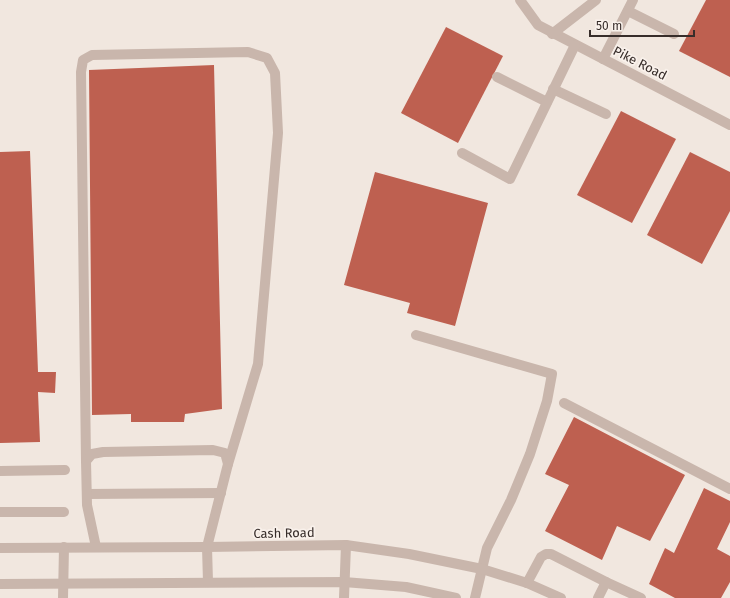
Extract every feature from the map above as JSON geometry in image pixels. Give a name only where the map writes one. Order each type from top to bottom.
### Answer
[{"type":"street","name":"Pike Road","points":[[520,0],[538,25],[552,34],[730,125]]},
{"type":"street","points":[[552,34],[596,0]]},
{"type":"street","points":[[603,59],[633,0]]},
{"type":"street","points":[[628,11],[674,34]]},
{"type":"street","points":[[462,153],[510,179],[575,45]]},
{"type":"street","points":[[96,547],[87,505],[81,72],[83,60],[92,55],[248,52],[266,58],[275,73],[278,133],[258,364],[228,464],[207,547],[208,582]]},
{"type":"street","points":[[497,77],[547,102]]},
{"type":"street","points":[[553,89],[606,114]]},
{"type":"street","points":[[416,335],[552,374],[547,401],[530,454],[511,500],[487,548],[475,598]]},
{"type":"street","points":[[564,403],[730,489]]},
{"type":"street","points":[[86,461],[92,454],[103,452],[213,450],[225,453],[228,464]]},
{"type":"street","points":[[0,471],[65,470]]},
{"type":"street","points":[[87,494],[221,494]]},
{"type":"street","points":[[0,512],[64,512]]},
{"type":"street","points":[[344,598],[346,545]]},
{"type":"street","name":"Cash Road","points":[[0,548],[346,545],[409,554],[482,569],[527,583],[561,598]]},
{"type":"street","points":[[63,598],[64,547]]},
{"type":"street","points":[[527,583],[541,557],[546,554],[551,554],[641,598]]},
{"type":"street","points":[[0,584],[344,582],[406,587],[456,598]]},
{"type":"street","points":[[598,598],[606,582]]},
{"type":"building","points":[[706,0],[730,0],[730,77],[679,51]]},
{"type":"building","points":[[446,27],[503,56],[458,143],[401,113]]},
{"type":"building","points":[[214,65],[222,409],[185,414],[184,422],[131,422],[131,414],[92,415],[89,70]]},
{"type":"building","points":[[621,111],[676,139],[632,223],[577,195]]},
{"type":"building","points":[[30,151],[38,372],[56,372],[55,393],[38,392],[40,442],[0,443],[0,152]]},
{"type":"building","points":[[690,152],[730,172],[730,211],[702,264],[647,235]]},
{"type":"building","points":[[375,172],[488,203],[455,326],[407,313],[410,303],[344,285]]},
{"type":"building","points":[[574,417],[685,475],[650,541],[617,526],[602,560],[545,531],[569,485],[545,474]]},
{"type":"building","points":[[704,488],[730,501],[730,522],[717,549],[730,556],[730,582],[721,598],[675,598],[649,584],[665,548],[674,553]]}]
